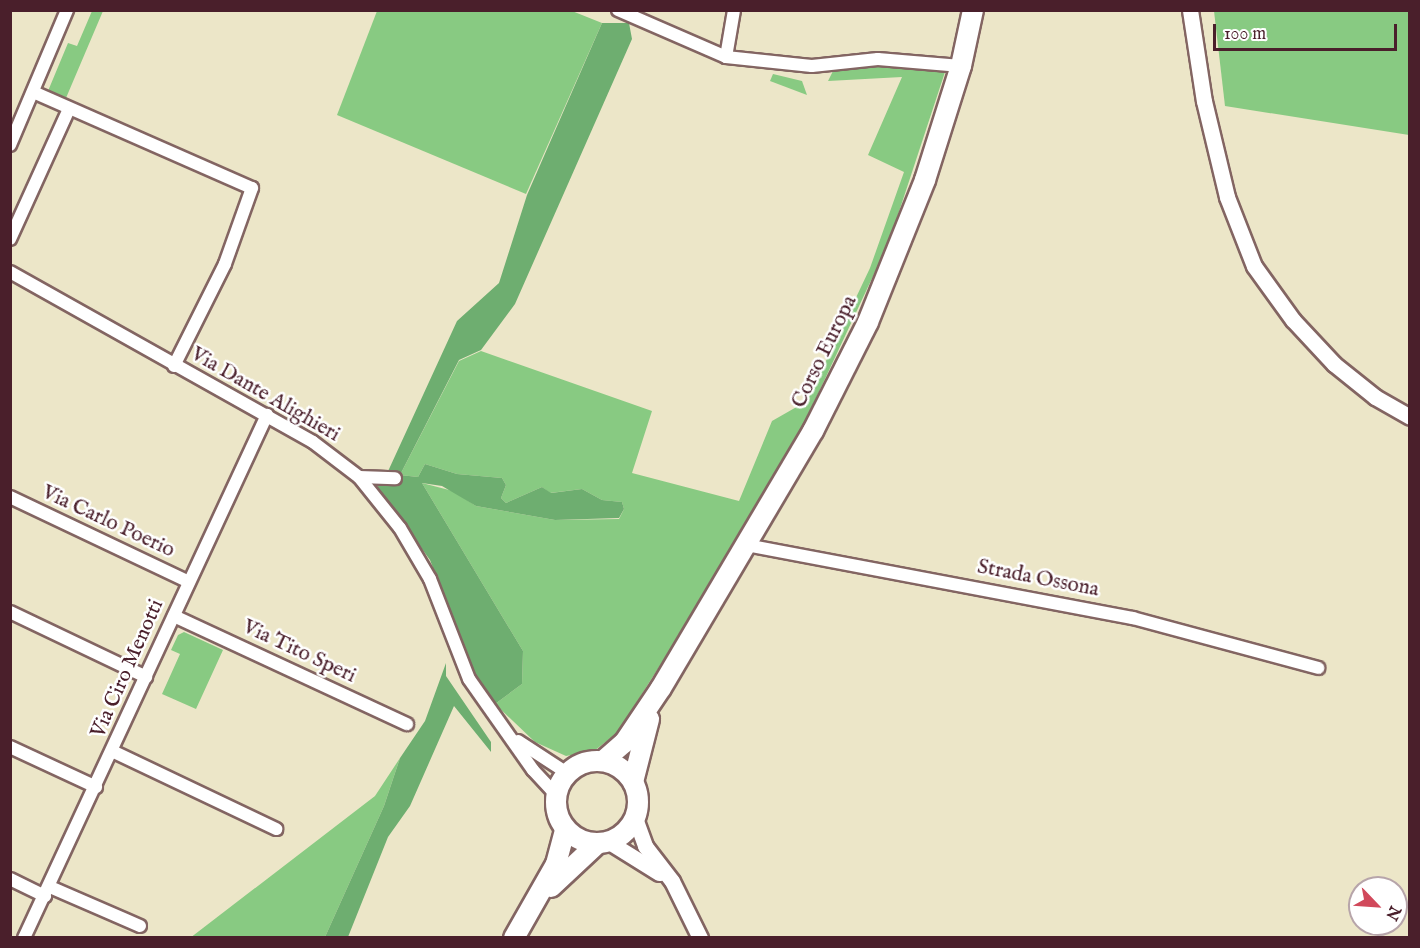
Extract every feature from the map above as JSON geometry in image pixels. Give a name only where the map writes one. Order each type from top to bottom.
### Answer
[{"type":"main road","name":"Corso Europa","points":[[603,761],[624,743],[661,688],[813,430],[868,322],[925,180],[961,66],[973,10]]},
{"type":"main road","name":"Corso Europa","points":[[633,782],[641,740],[661,688]]},
{"type":"main road","points":[[534,904],[603,843],[628,829],[635,818],[637,794],[626,772],[603,761],[584,763],[567,773],[556,795],[559,819],[565,830],[575,838],[603,843]]},
{"type":"main road","points":[[514,938],[556,864],[565,830]]},
{"type":"street","points":[[10,145],[67,10]]},
{"type":"street","points":[[618,10],[726,57],[812,66],[878,59],[961,66]]},
{"type":"street","points":[[726,57],[734,10]]},
{"type":"street","points":[[1190,10],[1204,101],[1227,197],[1254,266],[1293,320],[1334,364],[1375,397],[1410,417]]},
{"type":"street","points":[[33,92],[252,188],[225,264],[174,366]]},
{"type":"street","points":[[10,239],[69,109]]},
{"type":"street","name":"Via Dante Alighieri","points":[[10,272],[174,366],[313,441],[358,477],[413,548],[430,579],[469,679],[533,770],[556,795]]},
{"type":"street","name":"Via Ciro Menotti","points":[[24,938],[96,788],[267,415]]},
{"type":"street","points":[[358,477],[395,478]]},
{"type":"street","name":"Via Carlo Poerio","points":[[10,497],[189,582]]},
{"type":"street","name":"Strada Ossona","points":[[746,545],[1133,618],[1318,668]]},
{"type":"street","points":[[10,612],[146,677]]},
{"type":"street","name":"Via Tito Speri","points":[[174,616],[408,724]]},
{"type":"street","name":"Via Dante Alighieri","points":[[511,736],[567,773]]},
{"type":"street","points":[[10,747],[96,788]]},
{"type":"street","points":[[112,751],[276,829]]},
{"type":"street","points":[[635,818],[645,846],[672,881],[700,938]]},
{"type":"street","points":[[603,843],[672,881]]},
{"type":"street","points":[[10,879],[140,926]]},
{"type":"green space","points":[[92,11],[103,11],[66,98],[48,91],[68,43],[77,46]]},
{"type":"green space","points":[[377,11],[572,11],[602,23],[526,194],[337,115]]},
{"type":"green space","points":[[1214,11],[1409,11],[1409,135],[1225,106]]},
{"type":"green space","points":[[602,23],[629,23],[632,39],[515,304],[481,350],[459,360],[400,475],[418,477],[425,464],[457,474],[502,478],[506,485],[501,498],[506,503],[542,487],[551,493],[582,489],[602,500],[622,502],[624,509],[619,518],[555,520],[476,506],[442,486],[422,483],[523,651],[522,684],[495,704],[475,675],[430,560],[377,487],[384,480],[457,321],[499,283],[527,195]]},
{"type":"green space","points":[[872,64],[944,69],[945,72],[889,242],[802,428],[682,631],[617,733],[594,751],[566,756],[535,742],[495,704],[522,684],[523,651],[422,483],[453,491],[476,506],[555,520],[619,519],[624,509],[622,502],[602,500],[582,489],[550,493],[542,487],[506,503],[501,498],[506,485],[502,478],[457,474],[425,464],[418,477],[400,475],[459,361],[481,351],[652,411],[632,473],[739,501],[772,421],[807,401],[870,268],[904,172],[868,155],[902,77],[828,81],[834,69]]},
{"type":"green space","points":[[773,74],[802,81],[807,95],[770,81]]},
{"type":"green space","points":[[184,632],[223,650],[196,709],[162,694],[180,654],[171,650],[178,635]]},
{"type":"green space","points":[[446,663],[446,676],[491,742],[491,752],[454,706],[410,806],[388,837],[348,937],[325,937],[384,806],[400,758],[425,721]]},
{"type":"green space","points":[[400,758],[384,806],[325,937],[190,938],[375,796]]}]
